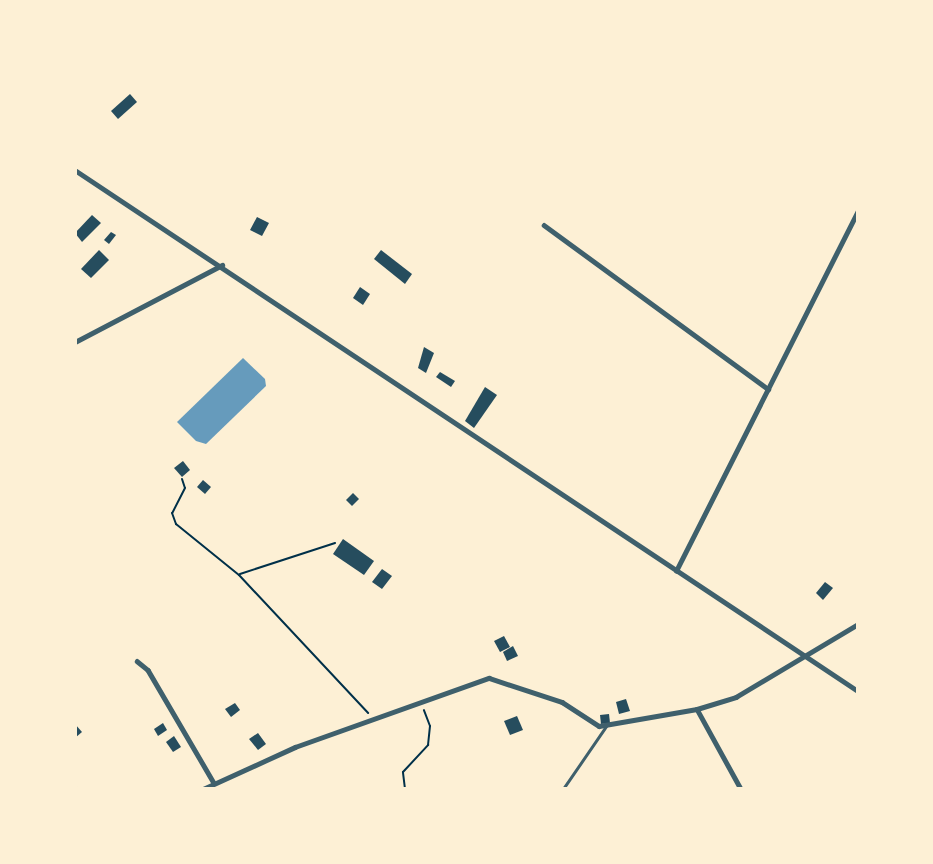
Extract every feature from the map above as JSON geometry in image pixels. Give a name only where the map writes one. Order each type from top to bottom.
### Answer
[{"type":"street","points":[[75,170],[223,265],[858,691]]},
{"type":"street","points":[[676,571],[858,210]]},
{"type":"street","points":[[544,225],[768,389]]},
{"type":"street","points":[[75,342],[223,265]]},
{"type":"street","points":[[204,789],[373,719],[489,678],[505,680],[562,702],[599,726],[697,709],[736,697],[803,654],[858,624]]},
{"type":"street","points":[[137,661],[148,670],[214,783]]},
{"type":"street","points":[[697,709],[741,789]]},
{"type":"lane","points":[[563,789],[607,725]]},
{"type":"path","points":[[182,479],[185,488],[172,513],[176,524],[239,575],[373,719]]},
{"type":"path","points":[[239,575],[335,542]]},
{"type":"path","points":[[405,789],[403,772],[428,745],[430,726],[421,702]]},
{"type":"water","points":[[243,358],[265,379],[266,386],[206,444],[196,441],[177,422]]},
{"type":"building","points":[[130,94],[137,102],[118,119],[111,111]]},
{"type":"building","points":[[92,215],[101,223],[82,242],[75,233]]},
{"type":"building","points":[[257,217],[269,223],[262,236],[250,230]]},
{"type":"building","points":[[111,232],[116,235],[109,244],[104,240]]},
{"type":"building","points":[[99,250],[109,260],[91,278],[81,269]]},
{"type":"building","points":[[381,250],[412,274],[405,284],[374,259]]},
{"type":"building","points":[[360,287],[370,294],[363,305],[353,298]]},
{"type":"building","points":[[424,347],[434,353],[426,373],[418,368]]},
{"type":"building","points":[[440,372],[455,381],[451,387],[436,377]]},
{"type":"building","points":[[485,387],[497,395],[474,428],[465,421]]},
{"type":"building","points":[[183,461],[190,470],[182,477],[174,468]]},
{"type":"building","points":[[203,480],[211,487],[205,494],[197,487]]},
{"type":"building","points":[[353,493],[359,499],[352,506],[346,500]]},
{"type":"building","points":[[343,539],[374,561],[364,575],[333,554]]},
{"type":"building","points":[[382,569],[392,576],[382,589],[372,582]]},
{"type":"building","points":[[825,582],[833,588],[823,600],[816,593]]},
{"type":"building","points":[[504,636],[510,647],[500,652],[494,641]]},
{"type":"building","points":[[513,646],[518,656],[507,661],[503,652]]},
{"type":"building","points":[[626,699],[630,711],[619,714],[616,702]]},
{"type":"building","points":[[235,703],[240,710],[231,717],[225,709]]},
{"type":"building","points":[[609,714],[610,723],[601,724],[600,715]]},
{"type":"building","points":[[517,716],[523,730],[510,735],[504,721]]},
{"type":"building","points":[[163,723],[167,730],[158,736],[154,729]]},
{"type":"building","points":[[75,724],[82,732],[75,738]]},
{"type":"building","points":[[258,733],[266,744],[258,750],[249,739]]},
{"type":"building","points":[[174,736],[181,747],[173,752],[166,742]]}]
